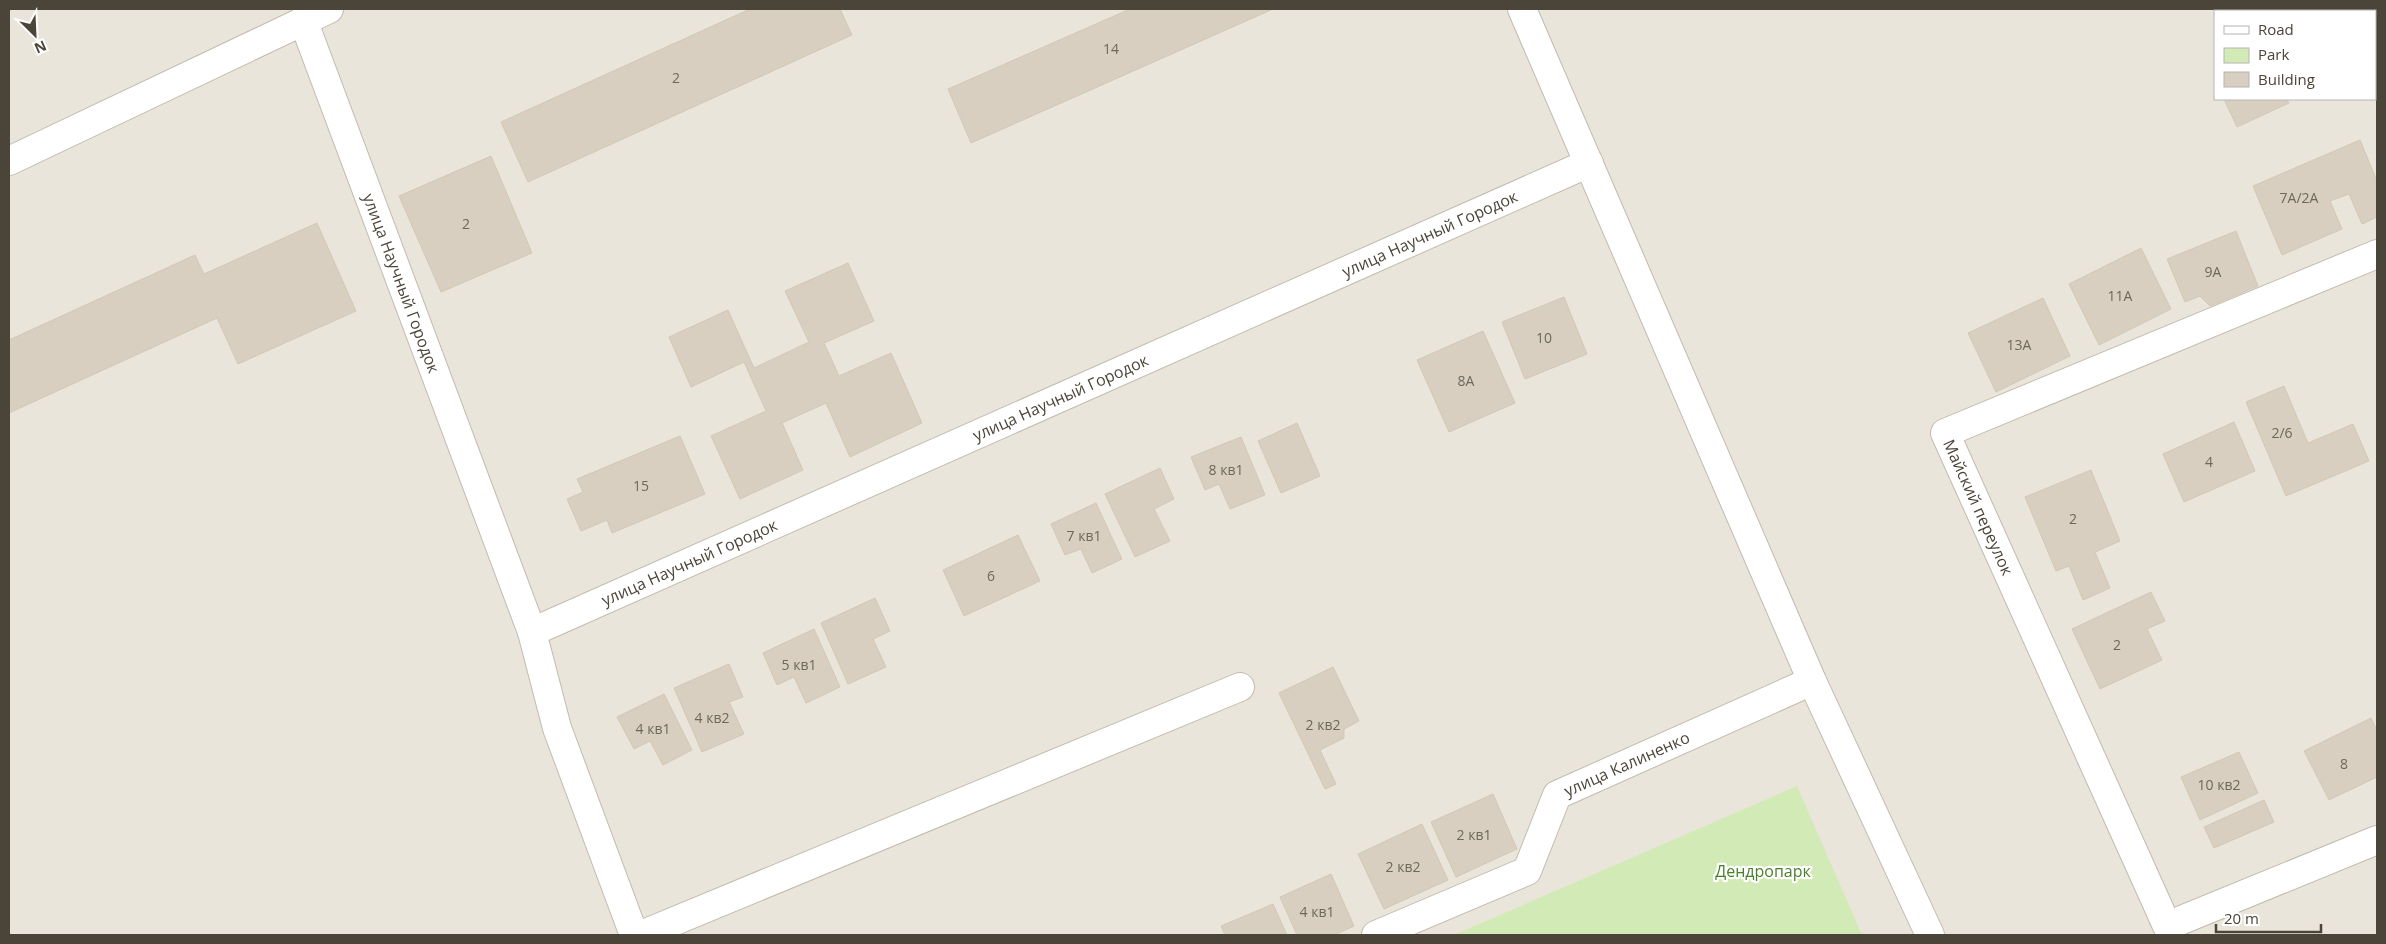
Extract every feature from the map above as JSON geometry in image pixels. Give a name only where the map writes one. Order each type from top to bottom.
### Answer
[{"type":"street","points":[[9,161],[303,20],[330,9]]},
{"type":"street","points":[[1522,9],[1812,681],[1930,935]]},
{"type":"street","name":"улица Научный Городок","points":[[303,20],[532,632],[557,728],[634,935]]},
{"type":"street","name":"улица Научный Городок","points":[[532,632],[1588,163]]},
{"type":"street","name":"Майский переулок","points":[[2377,254],[1945,434],[2167,926],[2377,840]]},
{"type":"street","name":"улица Калиненко","points":[[1376,935],[1527,871],[1556,795],[1812,681]]},
{"type":"street","points":[[641,935],[1240,687]]},
{"type":"shaded area","points":[[9,9],[2377,9],[2377,935],[9,935]]},
{"type":"green space","name":"Дендропарк","points":[[1797,786],[1862,935],[1454,935]]},
{"type":"building","points":[[750,9],[840,9],[852,35],[528,182],[501,122]]},
{"type":"building","points":[[1130,9],[1273,9],[971,143],[948,89]]},
{"type":"building","points":[[2224,100],[2287,100],[2289,103],[2237,127]]},
{"type":"building","points":[[2360,140],[2377,181],[2377,217],[2362,224],[2349,194],[2330,201],[2342,229],[2282,255],[2253,186]]},
{"type":"building","points":[[491,156],[532,253],[441,292],[399,196]]},
{"type":"building","points":[[317,223],[356,311],[238,364],[217,318],[9,413],[9,340],[195,255],[204,274]]},
{"type":"building","points":[[2236,231],[2258,286],[2210,306],[2200,296],[2185,302],[2167,259]]},
{"type":"building","points":[[2141,248],[2171,309],[2099,345],[2069,284]]},
{"type":"building","points":[[848,263],[874,321],[824,343],[839,376],[891,353],[922,423],[850,457],[826,403],[782,423],[803,470],[740,499],[711,436],[766,411],[744,362],[691,387],[669,337],[728,310],[754,368],[809,342],[785,291]]},
{"type":"building","points":[[1564,297],[1587,354],[1525,379],[1502,322]]},
{"type":"building","points":[[2043,298],[2070,356],[1996,392],[1968,333]]},
{"type":"building","points":[[1483,331],[1515,403],[1449,432],[1417,360]]},
{"type":"building","points":[[2284,386],[2308,443],[2353,424],[2369,461],[2286,496],[2246,402]]},
{"type":"building","points":[[2234,422],[2255,471],[2184,502],[2163,454]]},
{"type":"building","points":[[1297,423],[1320,476],[1281,493],[1258,441]]},
{"type":"building","points":[[680,436],[705,494],[612,533],[607,520],[581,531],[567,499],[583,492],[577,479]]},
{"type":"building","points":[[1241,437],[1265,495],[1230,509],[1219,484],[1205,490],[1191,457]]},
{"type":"building","points":[[1160,468],[1174,499],[1154,509],[1170,541],[1135,557],[1105,494]]},
{"type":"building","points":[[2091,470],[2120,541],[2095,552],[2110,588],[2083,600],[2069,566],[2056,571],[2025,497]]},
{"type":"building","points":[[1096,503],[1122,559],[1092,573],[1081,549],[1065,555],[1051,524]]},
{"type":"building","points":[[1018,535],[1040,581],[964,616],[943,570]]},
{"type":"building","points":[[2151,592],[2165,621],[2147,629],[2162,660],[2100,689],[2072,629]]},
{"type":"building","points":[[875,598],[890,631],[873,639],[886,667],[848,684],[821,623]]},
{"type":"building","points":[[814,629],[840,687],[806,703],[794,677],[777,685],[763,653]]},
{"type":"building","points":[[729,664],[743,697],[729,702],[744,734],[702,752],[674,688]]},
{"type":"building","points":[[1333,667],[1359,721],[1344,729],[1344,738],[1320,750],[1336,784],[1325,789],[1279,693]]},
{"type":"building","points":[[664,694],[692,750],[663,765],[650,741],[634,749],[617,717]]},
{"type":"building","points":[[2371,718],[2377,731],[2377,777],[2329,800],[2304,751]]},
{"type":"building","points":[[2239,752],[2258,793],[2200,820],[2181,777]]},
{"type":"building","points":[[1493,794],[1517,849],[1456,877],[1431,822]]},
{"type":"building","points":[[2264,800],[2274,822],[2214,848],[2204,827]]},
{"type":"building","points":[[1422,824],[1448,880],[1384,909],[1358,854]]},
{"type":"building","points":[[1331,874],[1354,926],[1334,935],[1297,935],[1280,897]]},
{"type":"building","points":[[1273,904],[1287,935],[1225,935],[1221,926]]}]
